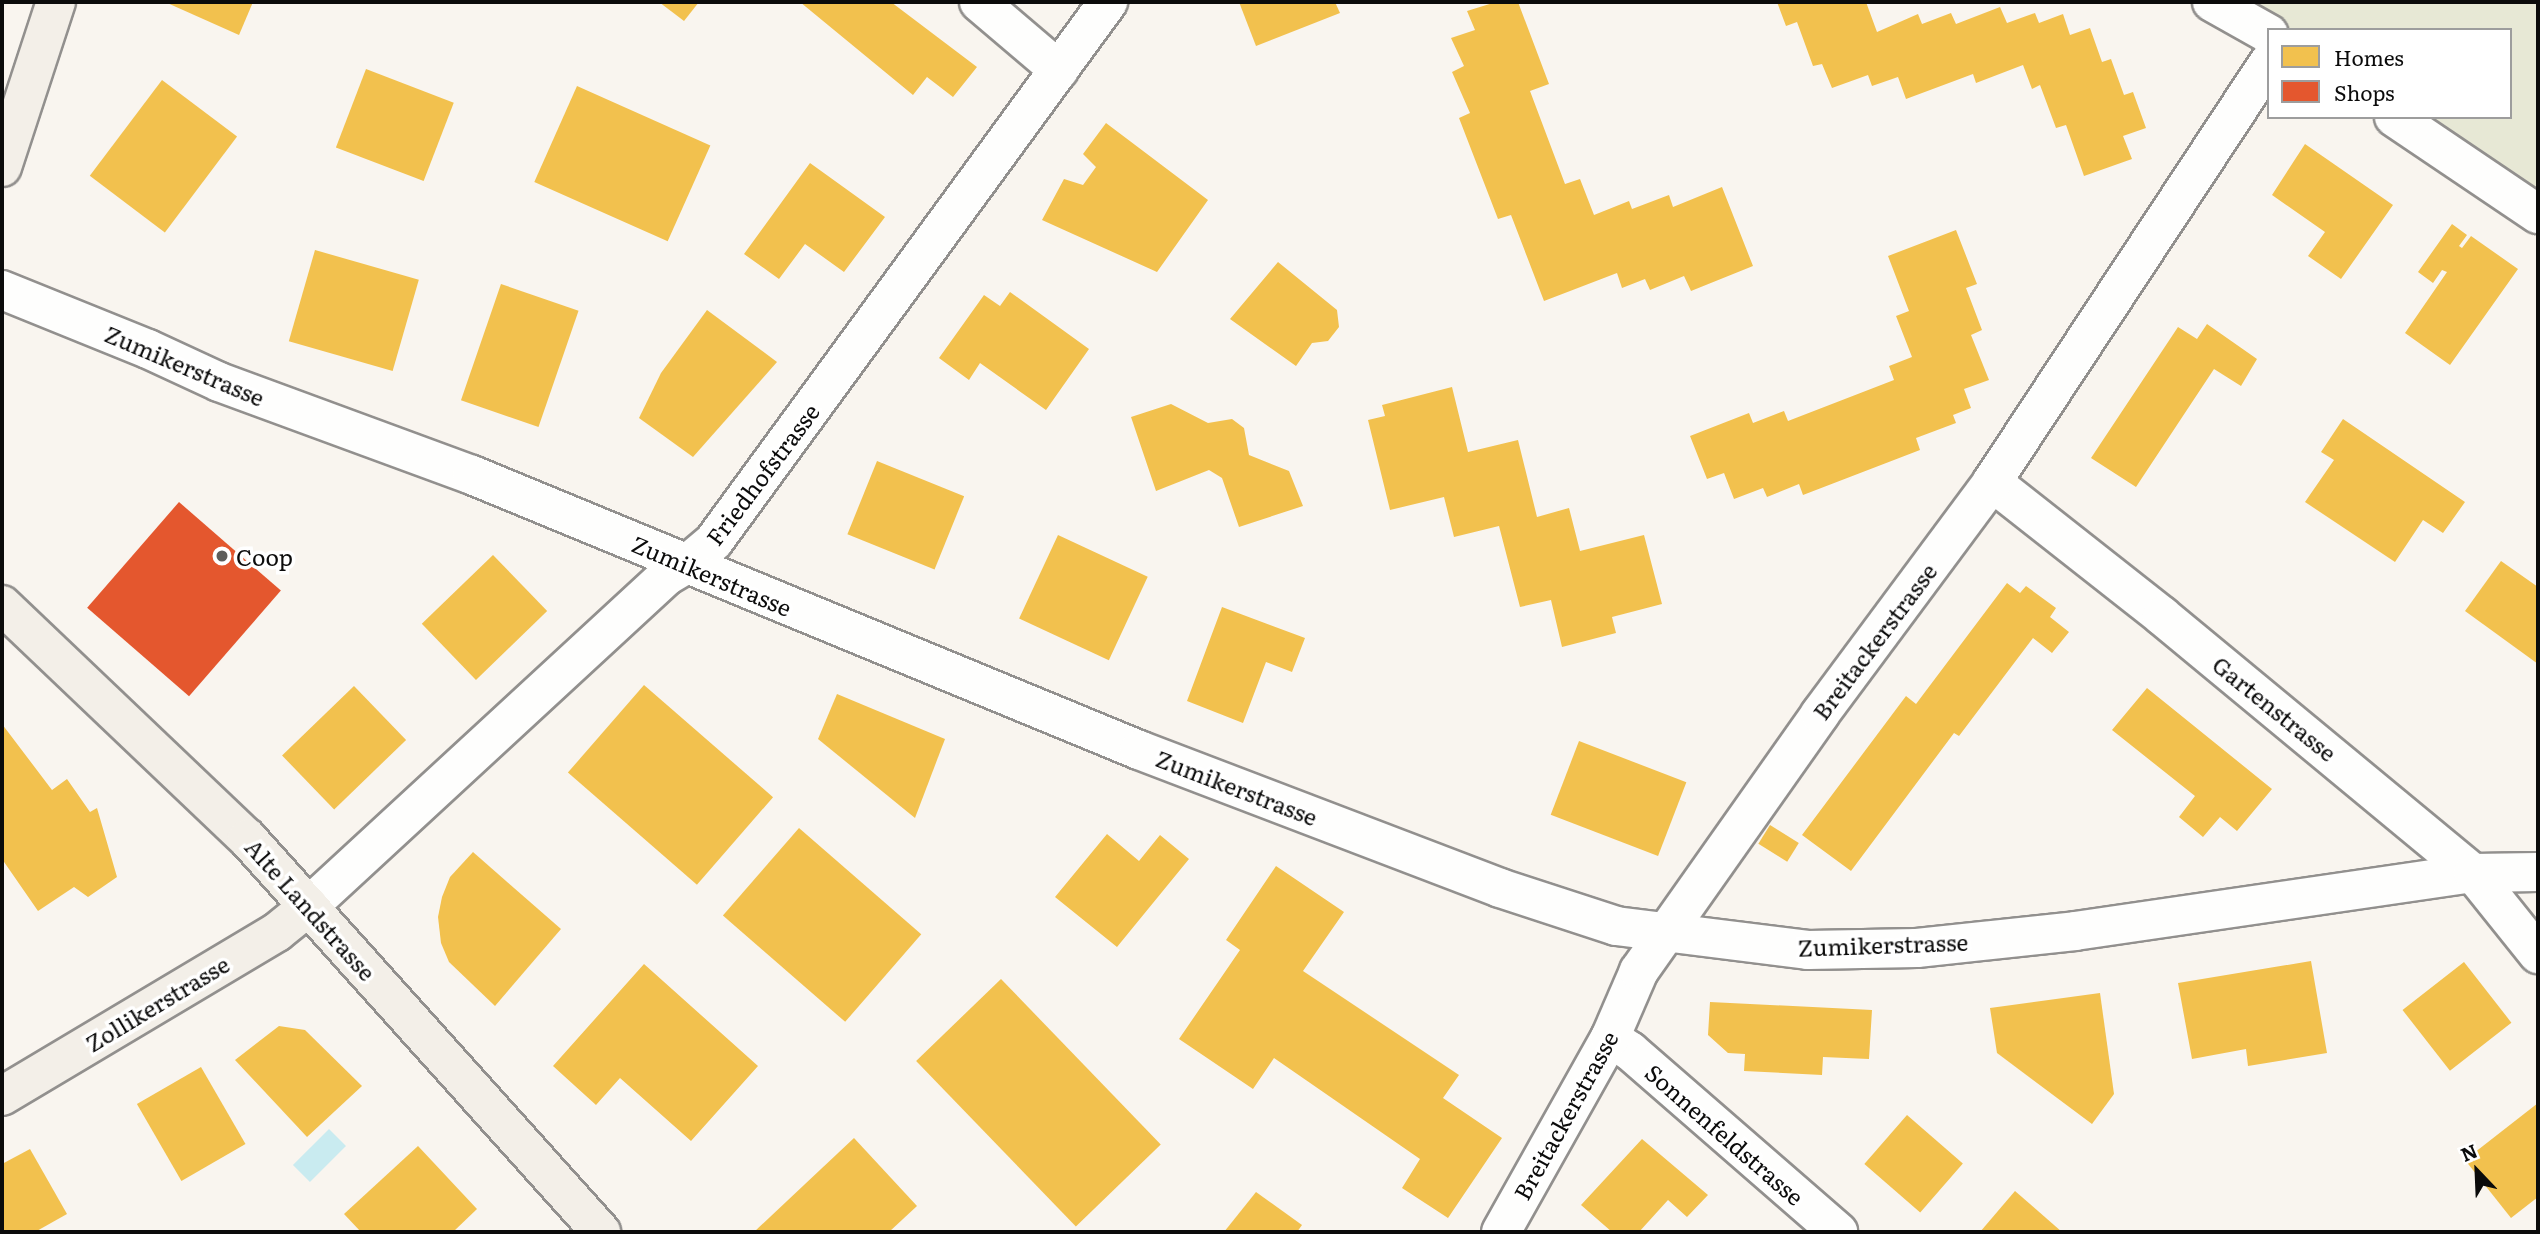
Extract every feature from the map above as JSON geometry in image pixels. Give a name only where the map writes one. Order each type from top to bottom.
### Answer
[{"type":"main road","points":[[2,167],[56,2]]},
{"type":"main road","name":"Alte Landstrasse","points":[[2,605],[247,838],[601,1232]]},
{"type":"main road","name":"Zollikerstrasse","points":[[2,1096],[277,932],[309,906]]},
{"type":"street","points":[[979,2],[1059,70]]},
{"type":"street","name":"Friedhofstrasse","points":[[309,906],[665,577],[687,564],[715,541],[1108,2]]},
{"type":"street","points":[[2213,2],[2267,33]]},
{"type":"street","name":"Breitackerstrasse","points":[[1501,1232],[1609,1038],[1639,971],[1775,778],[1992,482],[2267,65]]},
{"type":"street","points":[[2397,119],[2538,215]]},
{"type":"street","name":"Zumikerstrasse","points":[[2,290],[148,349],[219,383],[472,475],[1139,750],[1500,888],[1616,926],[1808,950],[1917,948],[2075,930],[2473,873],[2538,872]]},
{"type":"street","name":"Gartenstrasse","points":[[1992,482],[2162,616],[2473,873],[2538,954]]},
{"type":"street","name":"Sonnenfeldstrasse","points":[[1609,1038],[1630,1051],[1838,1232]]},
{"type":"green space","points":[[2212,2],[2538,2],[2538,214],[2397,119],[2512,119],[2512,28],[2267,29]]},
{"type":"water","points":[[329,1129],[346,1146],[310,1182],[293,1165]]},
{"type":"building: Homes","points":[[165,2],[253,2],[239,35]]},
{"type":"building: Homes","points":[[659,2],[699,2],[684,21]]},
{"type":"building: Homes","points":[[800,2],[891,2],[977,67],[953,97],[927,77],[913,95]]},
{"type":"building: Homes","points":[[1239,2],[1335,2],[1340,13],[1256,46]]},
{"type":"building: Homes","points":[[1496,2],[1518,2],[1549,84],[1530,91],[1565,184],[1580,179],[1594,215],[1629,201],[1632,209],[1669,195],[1673,207],[1722,187],[1753,266],[1691,291],[1684,276],[1650,290],[1645,279],[1622,288],[1617,273],[1544,301],[1511,215],[1498,219],[1459,118],[1470,113],[1452,72],[1464,66],[1451,38],[1475,30],[1467,11]]},
{"type":"building: Homes","points":[[1777,2],[1866,2],[1877,32],[1918,14],[1922,24],[1951,13],[1956,24],[2000,7],[2007,23],[2035,13],[2039,23],[2063,14],[2070,35],[2090,28],[2102,62],[2111,59],[2124,95],[2133,92],[2146,128],[2123,136],[2132,159],[2084,176],[2066,125],[2056,128],[2040,85],[2032,89],[2023,65],[1976,83],[1973,74],[1906,99],[1898,77],[1872,86],[1868,75],[1832,88],[1822,64],[1813,66],[1797,22],[1786,26]]},
{"type":"building: Homes","points":[[366,69],[454,103],[424,181],[336,147]]},
{"type":"building: Homes","points":[[162,80],[237,137],[165,232],[90,176]]},
{"type":"building: Homes","points":[[577,86],[710,145],[668,241],[534,182]]},
{"type":"building: Homes","points":[[1106,123],[1208,200],[1157,272],[1042,220],[1064,179],[1083,185],[1096,167],[1083,154]]},
{"type":"building: Homes","points":[[2305,144],[2393,205],[2341,279],[2308,256],[2325,232],[2272,195]]},
{"type":"building: Homes","points":[[810,163],[885,217],[844,272],[805,244],[779,279],[744,254]]},
{"type":"building: Homes","points":[[2452,224],[2467,235],[2459,246],[2462,248],[2471,236],[2518,269],[2450,365],[2405,333],[2447,272],[2442,270],[2433,283],[2418,272]]},
{"type":"building: Homes","points":[[1956,230],[1977,284],[1966,288],[1982,330],[1971,335],[1989,380],[1964,389],[1971,408],[1953,415],[1956,423],[1916,438],[1920,450],[1803,495],[1799,484],[1767,497],[1763,488],[1734,499],[1724,473],[1707,479],[1690,436],[1749,413],[1753,423],[1784,411],[1788,421],[1894,380],[1889,366],[1912,357],[1896,316],[1909,311],[1888,256]]},
{"type":"building: Homes","points":[[315,250],[419,280],[393,371],[289,341]]},
{"type":"building: Homes","points":[[1278,262],[1337,310],[1339,327],[1328,341],[1312,343],[1296,366],[1230,319]]},
{"type":"building: Homes","points":[[501,284],[579,311],[538,427],[461,400]]},
{"type":"building: Homes","points":[[1010,292],[1089,349],[1046,410],[980,363],[969,380],[939,358],[984,295],[1000,306]]},
{"type":"building: Homes","points":[[707,310],[777,362],[693,457],[639,418],[661,373]]},
{"type":"building: Homes","points":[[2207,324],[2257,359],[2241,386],[2214,369],[2136,487],[2091,458],[2178,327],[2197,339]]},
{"type":"building: Homes","points":[[1452,387],[1468,452],[1518,440],[1537,517],[1569,508],[1580,551],[1644,535],[1662,604],[1612,617],[1616,633],[1562,647],[1551,600],[1520,607],[1499,526],[1454,537],[1444,497],[1390,510],[1368,420],[1385,416],[1382,405]]},
{"type":"building: Homes","points":[[1171,404],[1208,423],[1232,419],[1244,428],[1249,455],[1289,471],[1303,506],[1239,527],[1222,478],[1209,470],[1156,491],[1131,417]]},
{"type":"building: Homes","points":[[2343,419],[2465,502],[2443,533],[2423,520],[2395,562],[2305,502],[2334,460],[2321,452]]},
{"type":"building: Homes","points":[[877,461],[964,496],[935,569],[847,534]]},
{"type":"building: Homes","points":[[1058,535],[1148,577],[1109,660],[1019,618]]},
{"type":"building: Homes","points":[[493,555],[547,611],[476,680],[422,624]]},
{"type":"building: Homes","points":[[2501,561],[2538,587],[2538,664],[2465,611]]},
{"type":"building: Homes","points":[[2007,583],[2020,593],[2026,586],[2056,608],[2050,617],[2069,632],[2052,653],[2033,638],[1959,736],[1954,733],[1851,871],[1802,835],[1906,696],[1916,704]]},
{"type":"building: Homes","points":[[1222,607],[1305,638],[1292,672],[1266,662],[1243,723],[1187,701]]},
{"type":"building: Homes","points":[[644,685],[773,797],[697,885],[568,773]]},
{"type":"building: Homes","points":[[354,686],[406,740],[334,809],[282,755]]},
{"type":"building: Homes","points":[[2147,688],[2272,789],[2237,831],[2220,817],[2203,837],[2179,817],[2195,796],[2112,730]]},
{"type":"building: Homes","points":[[837,694],[945,739],[915,818],[818,739]]},
{"type":"building: Homes","points":[[2,724],[52,790],[67,779],[90,812],[97,808],[117,877],[88,897],[74,887],[38,911],[2,859]]},
{"type":"building: Homes","points":[[1579,741],[1686,782],[1658,856],[1551,815]]},
{"type":"building: Homes","points":[[1770,825],[1799,843],[1787,862],[1758,844]]},
{"type":"building: Homes","points":[[799,828],[921,934],[845,1022],[723,916]]},
{"type":"building: Homes","points":[[1107,834],[1139,861],[1160,835],[1189,859],[1117,947],[1055,897]]},
{"type":"building: Homes","points":[[473,852],[561,929],[495,1006],[449,962],[441,943],[438,917],[442,897],[450,877]]},
{"type":"building: Homes","points":[[1276,866],[1344,912],[1303,971],[1459,1075],[1443,1098],[1502,1138],[1448,1218],[1402,1188],[1420,1159],[1274,1058],[1253,1089],[1179,1039],[1240,950],[1226,940]]},
{"type":"building: Homes","points":[[2311,961],[2327,1053],[2248,1066],[2246,1049],[2192,1059],[2178,983]]},
{"type":"building: Homes","points":[[2464,962],[2511,1023],[2450,1071],[2403,1010]]},
{"type":"building: Homes","points":[[644,964],[758,1066],[691,1141],[620,1078],[596,1105],[553,1066]]},
{"type":"building: Homes","points":[[1001,979],[1161,1144],[1076,1226],[916,1061]]},
{"type":"building: Homes","points":[[2100,993],[2114,1094],[2092,1124],[1997,1053],[1990,1008]]},
{"type":"building: Homes","points":[[1710,1002],[1872,1010],[1869,1059],[1823,1057],[1822,1075],[1744,1071],[1745,1054],[1728,1053],[1708,1035]]},
{"type":"building: Homes","points":[[279,1026],[305,1030],[362,1086],[307,1137],[235,1060]]},
{"type":"building: Homes","points":[[201,1067],[246,1144],[181,1181],[137,1104]]},
{"type":"building: Homes","points":[[2538,1103],[2538,1197],[2511,1218],[2465,1160]]},
{"type":"building: Homes","points":[[1907,1115],[1963,1164],[1920,1213],[1864,1164]]},
{"type":"building: Homes","points":[[854,1138],[917,1206],[889,1232],[754,1232]]},
{"type":"building: Homes","points":[[1642,1139],[1708,1195],[1687,1217],[1668,1200],[1639,1232],[1612,1232],[1581,1205]]},
{"type":"building: Homes","points":[[418,1146],[477,1209],[453,1232],[361,1232],[344,1214]]},
{"type":"building: Homes","points":[[30,1149],[67,1214],[35,1232],[2,1232],[2,1164]]},
{"type":"building: Homes","points":[[2015,1191],[2062,1232],[1980,1232]]},
{"type":"building: Homes","points":[[1256,1192],[1302,1225],[1297,1232],[1224,1232]]},
{"type":"building: Shops","points":[[179,502],[281,591],[189,696],[87,608]]},
{"type":"place","name":"Coop","points":[[222,556]]}]
